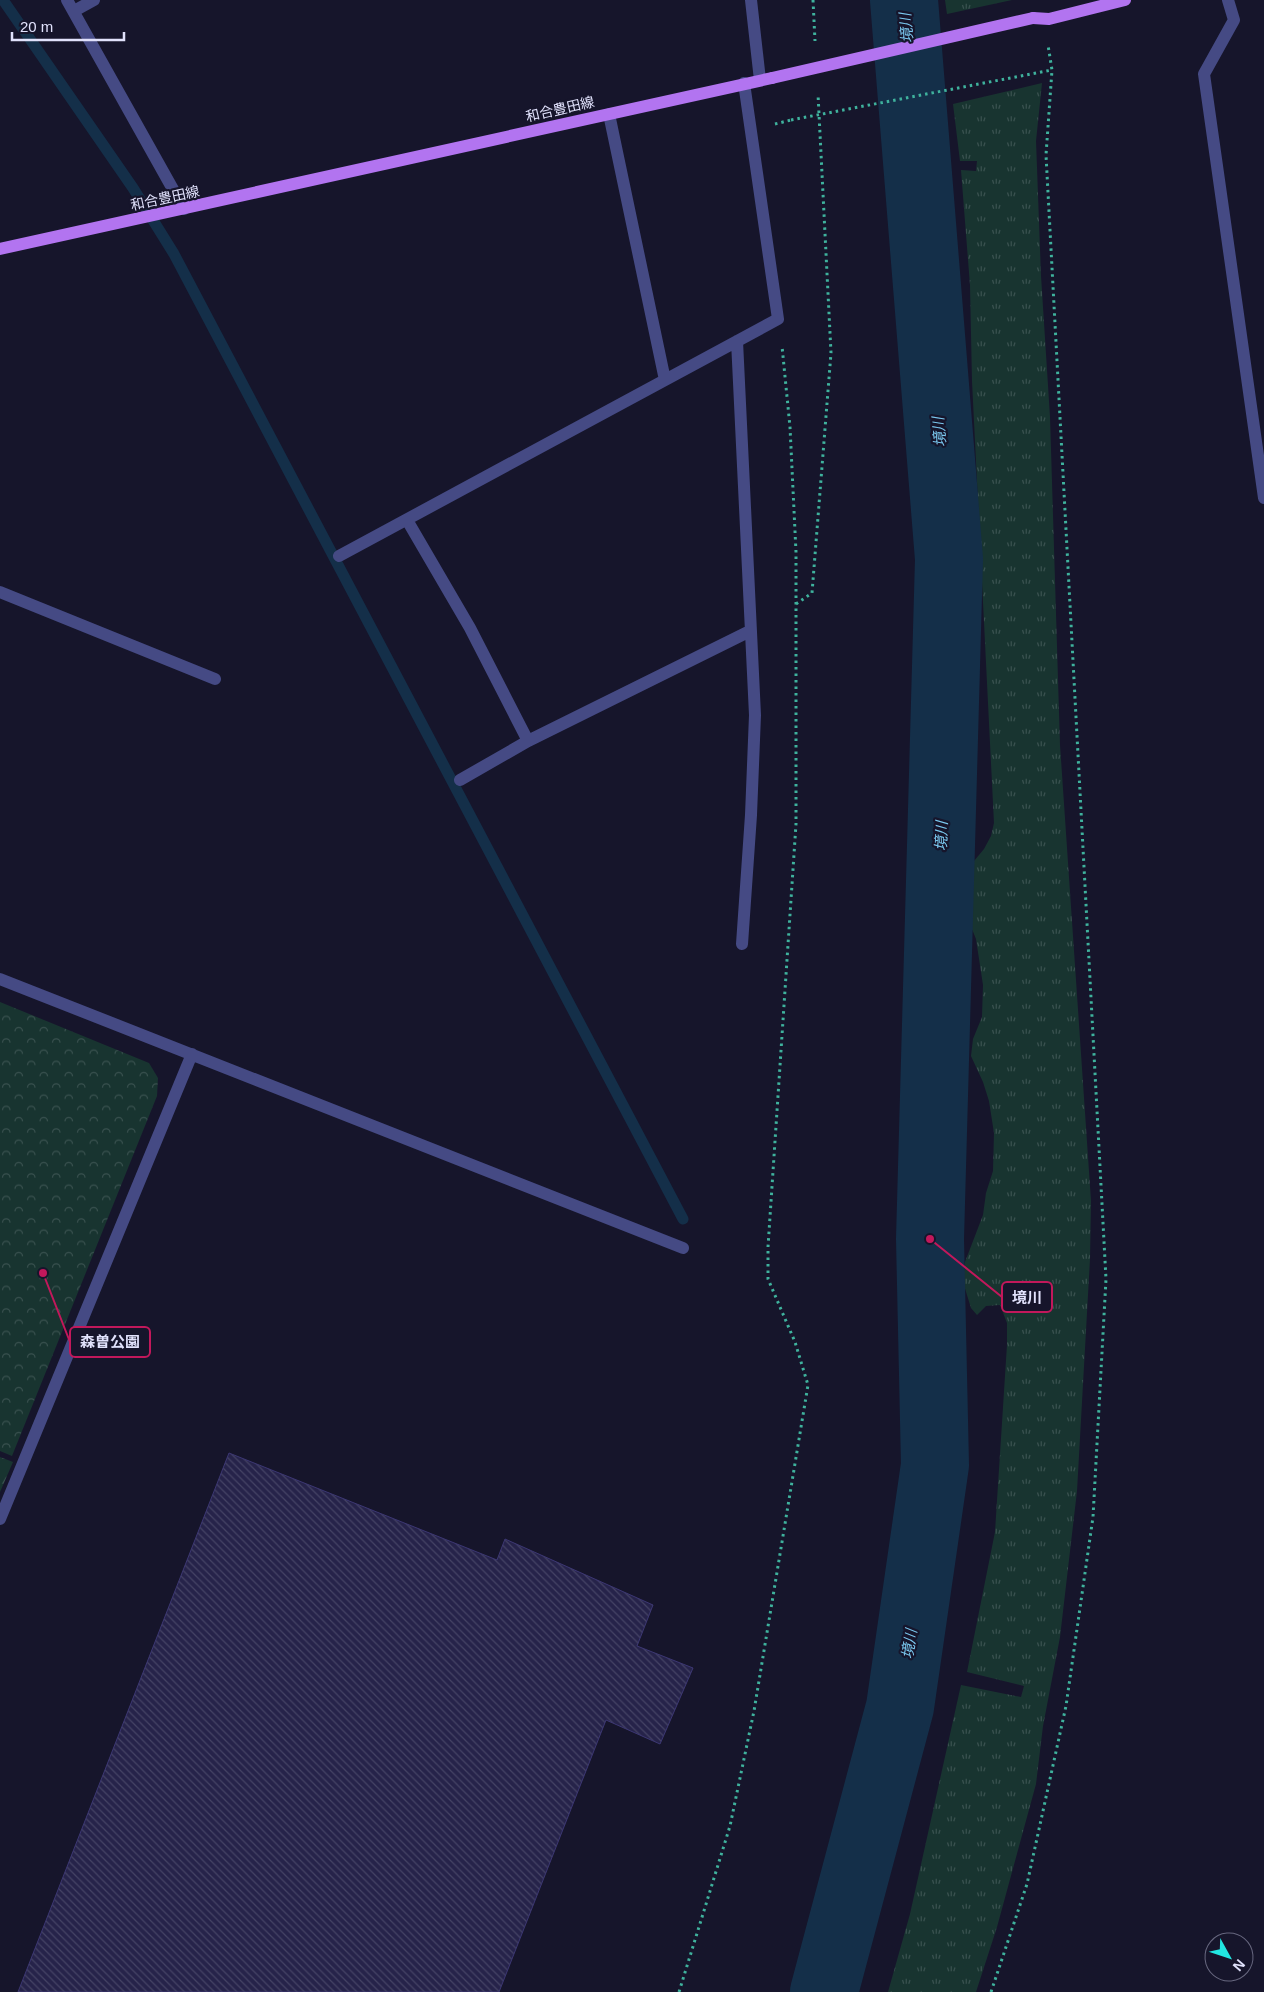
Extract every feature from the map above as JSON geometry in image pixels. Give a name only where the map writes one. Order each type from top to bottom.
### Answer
[{"type":"main road","name":"和合豊田線","points":[[0,249],[1032,18],[1049,19],[1125,0]]},
{"type":"street","points":[[68,0],[184,209]]},
{"type":"street","points":[[74,12],[94,0]]},
{"type":"street","points":[[750,0],[766,79]]},
{"type":"street","points":[[1228,0],[1234,20],[1204,74],[1264,498]]},
{"type":"street","points":[[339,556],[778,318],[744,83]]},
{"type":"street","points":[[609,114],[665,380]]},
{"type":"street","points":[[738,341],[755,715],[751,815],[742,944]]},
{"type":"street","points":[[407,520],[470,628],[528,741]]},
{"type":"street","points":[[0,592],[215,679]]},
{"type":"street","points":[[460,780],[528,741],[750,630]]},
{"type":"street","points":[[0,979],[683,1248]]},
{"type":"street","points":[[0,1519],[192,1054]]},
{"type":"path","points":[[813,0],[816,49]]},
{"type":"path","points":[[991,1992],[1027,1884],[1066,1706],[1093,1517],[1106,1280],[1046,155],[1052,70],[1048,46],[1049,19]]},
{"type":"path","points":[[791,120],[1052,70]]},
{"type":"path","points":[[796,605],[812,593],[831,353],[818,88]]},
{"type":"path","points":[[680,1992],[730,1826],[748,1740],[808,1385],[795,1342],[768,1279],[768,1247],[796,824],[796,552],[786,366],[778,318]]},
{"type":"green space","points":[[945,0],[1012,0],[947,14]]},
{"type":"green space","points":[[1042,83],[1036,141],[1041,276],[1050,417],[1060,745],[1091,1201],[1090,1259],[1077,1491],[1060,1637],[1043,1726],[1036,1784],[997,1927],[976,1992],[888,1992],[910,1914],[961,1685],[1021,1697],[1024,1686],[967,1672],[995,1532],[1007,1323],[1000,1305],[986,1306],[977,1315],[971,1308],[963,1282],[965,1262],[983,1215],[986,1193],[993,1171],[994,1133],[989,1101],[971,1056],[973,1039],[982,1017],[983,985],[976,939],[968,919],[965,881],[969,867],[984,849],[991,836],[994,823],[972,381],[970,285],[961,170],[976,171],[977,161],[960,161],[953,104]]},
{"type":"green space","points":[[0,1002],[149,1063],[158,1078],[157,1096],[12,1456],[0,1451]]},
{"type":"green space","points":[[0,1457],[13,1462],[0,1492]]},
{"type":"building","points":[[229,1453],[497,1560],[505,1539],[653,1605],[637,1646],[693,1668],[660,1744],[606,1720],[499,1992],[18,1992]]},
{"type":"waterway","points":[[3,0],[133,188],[174,254],[683,1219]]},
{"type":"waterway","name":"境川","points":[[824,1992],[900,1707],[935,1465],[930,1239],[949,559],[904,0]]},
{"type":"place","name":"境川","points":[[930,1239]]},
{"type":"place","name":"森曽公園","points":[[43,1273]]}]
